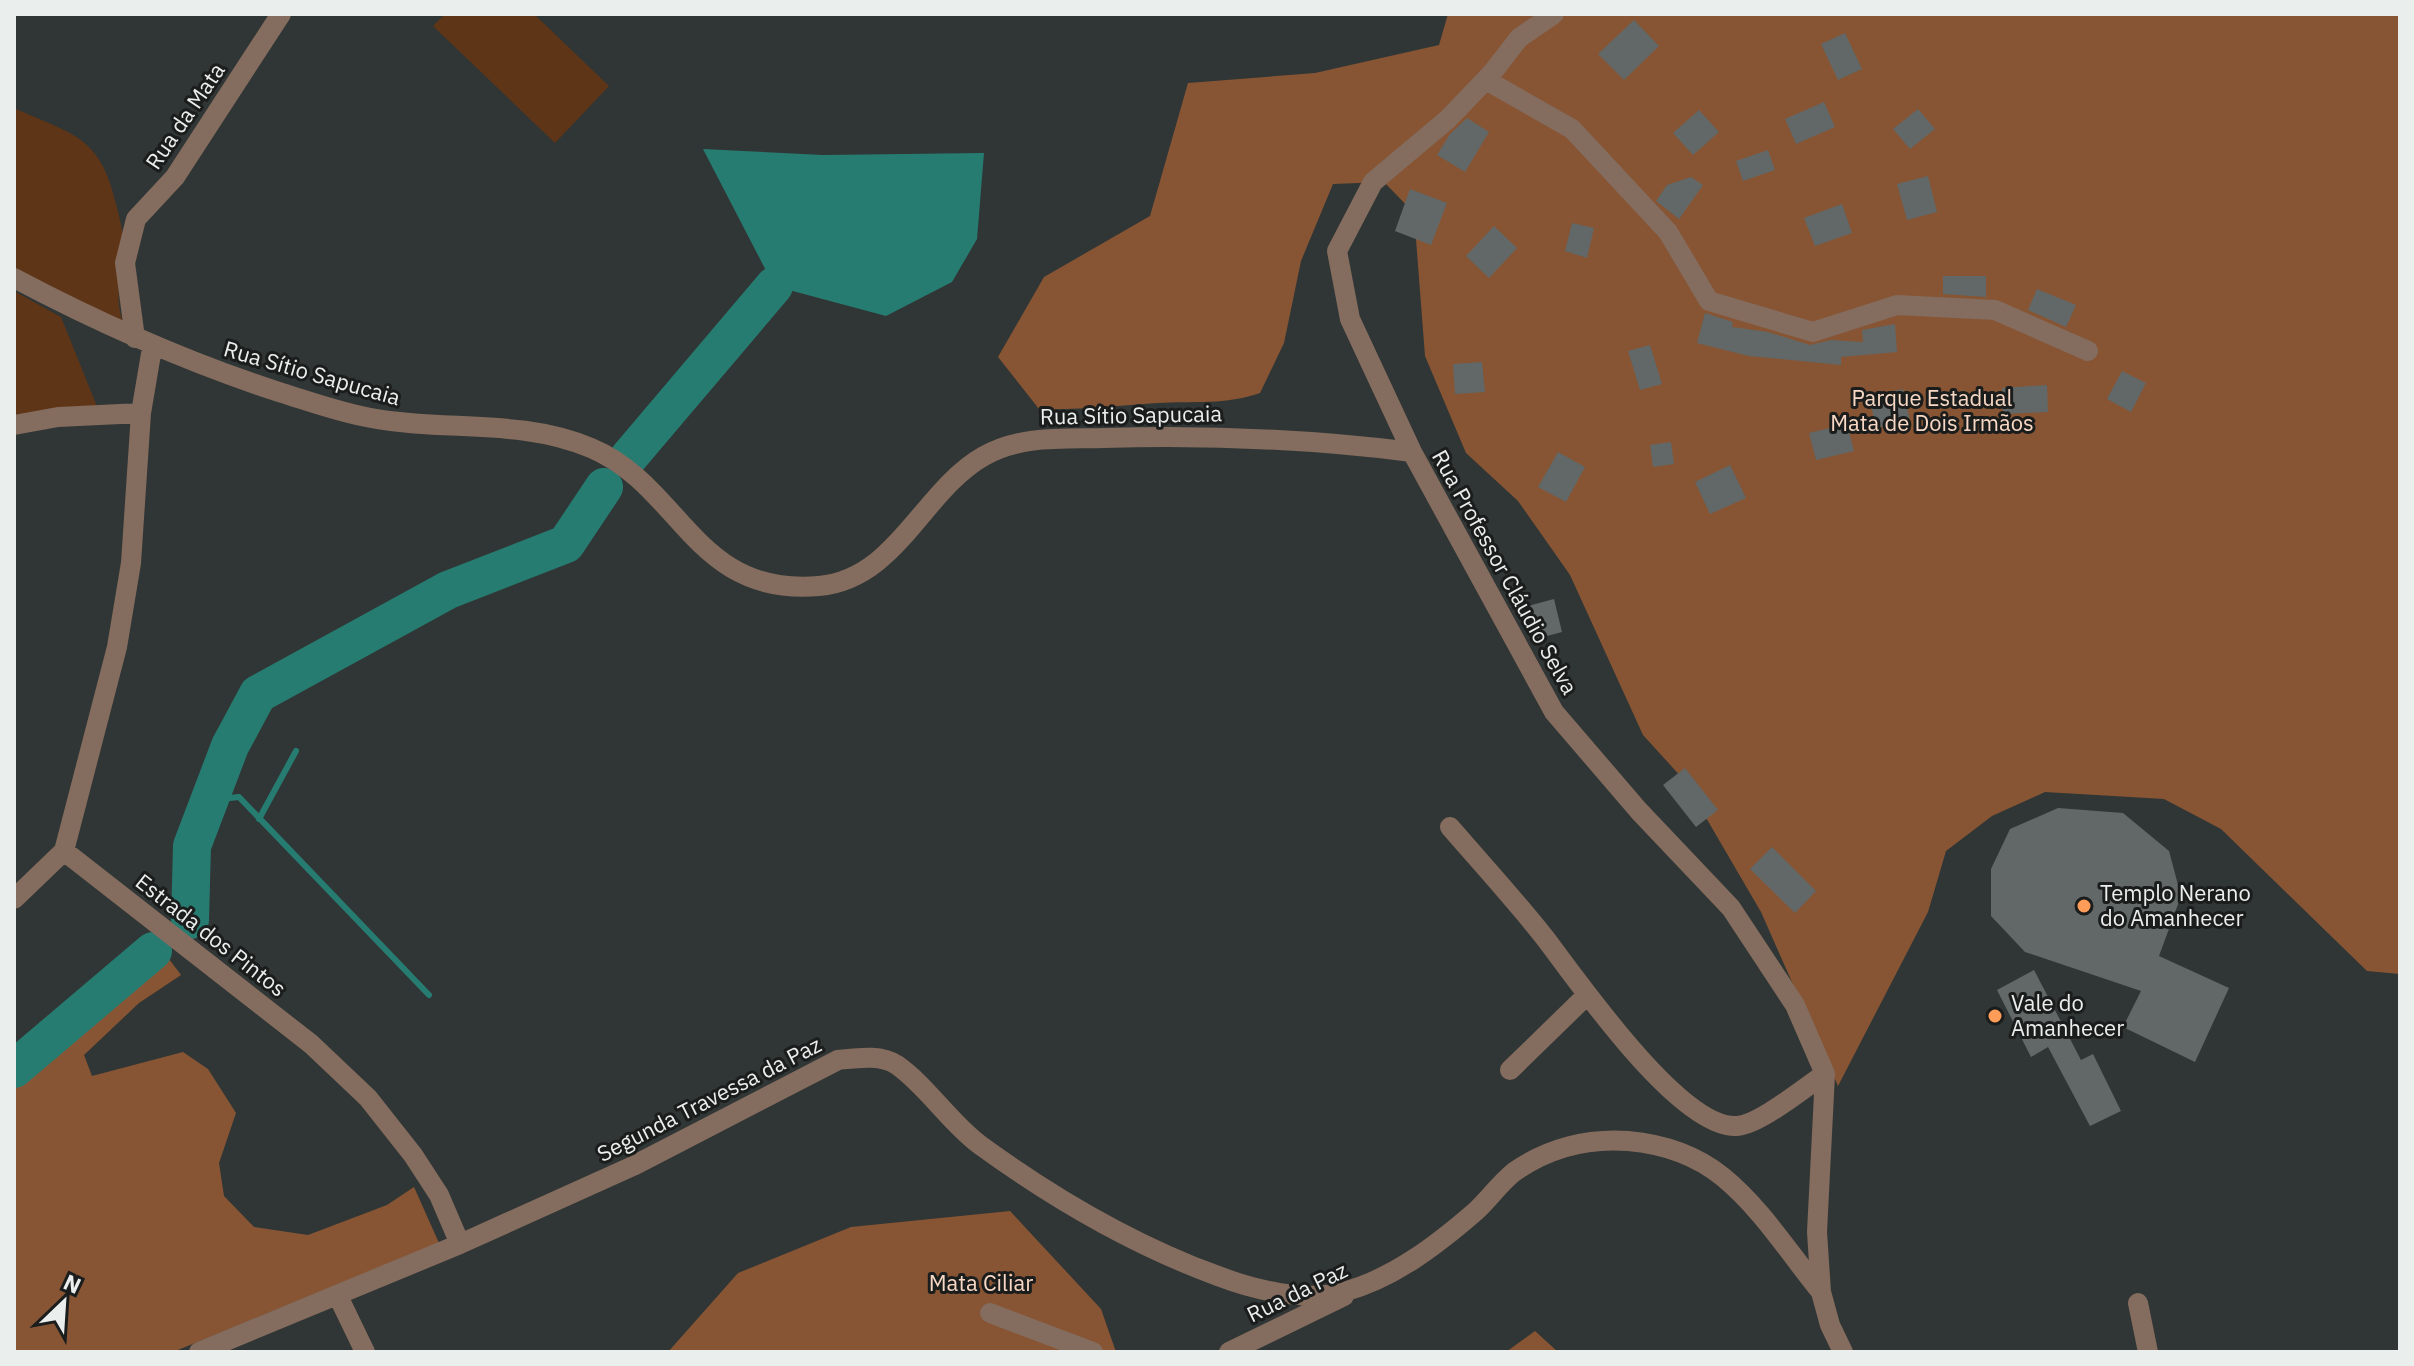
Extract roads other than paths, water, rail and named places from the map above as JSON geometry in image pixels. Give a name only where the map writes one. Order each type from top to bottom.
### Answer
[{"type":"street","name":"Rua da Mata","points":[[144,343],[125,263],[136,219],[175,177],[281,14]]},
{"type":"street","name":"Rua Professor Cláudio Selva","points":[[1554,14],[1519,38],[1486,80],[1448,119],[1373,182],[1337,251],[1350,319],[1412,452],[1554,712],[1639,811],[1731,908],[1795,1005],[1825,1074],[1817,1232],[1821,1292],[1830,1325],[1843,1352]]},
{"type":"street","points":[[1486,80],[1572,129],[1668,232],[1709,301],[1813,332],[1897,305],[1995,310],[2088,351]]},
{"type":"street","points":[[14,278],[144,343],[131,563],[117,647],[64,851],[14,899]]},
{"type":"street","name":"Rua Sítio Sapucaia","points":[[144,343],[220,373],[367,418],[432,427],[507,426],[559,436],[595,450],[636,477],[717,560],[752,578],[785,587],[822,586],[853,578],[884,557],[962,471],[987,455],[1013,444],[1035,440],[1137,437],[1279,439],[1412,452]]},
{"type":"street","points":[[14,425],[58,417],[141,413]]},
{"type":"street","points":[[1450,827],[1546,939],[1586,996],[1641,1061],[1715,1122],[1733,1127],[1752,1122],[1825,1074]]},
{"type":"street","name":"Estrada dos Pintos","points":[[64,851],[311,1044],[368,1098],[413,1155],[439,1195],[460,1244]]},
{"type":"street","points":[[1510,1070],[1586,996]]},
{"type":"street","name":"Segunda Travessa da Paz","points":[[460,1244],[633,1166],[838,1060],[870,1057],[895,1064],[978,1144],[1071,1206],[1151,1249],[1220,1277],[1300,1294],[1341,1292],[1387,1276],[1477,1210],[1513,1173],[1545,1154],[1573,1144],[1609,1139],[1649,1143],[1687,1155],[1721,1175],[1742,1195],[1821,1292]]},
{"type":"street","points":[[199,1352],[460,1244]]},
{"type":"street","name":"Rua da Paz","points":[[1229,1352],[1387,1276]]},
{"type":"street","points":[[338,1296],[365,1352]]},
{"type":"street","points":[[2138,1303],[2148,1352]]},
{"type":"street","points":[[990,1313],[1093,1352]]},
{"type":"waterway","points":[[629,457],[774,286]]},
{"type":"waterway","points":[[190,920],[192,846],[230,746],[258,694],[448,590],[566,544],[604,487]]},
{"type":"waterway","points":[[259,819],[296,751]]},
{"type":"waterway","points":[[210,800],[239,797],[429,995]]},
{"type":"waterway","points":[[14,1069],[153,951]]},
{"type":"place","name":"Templo Nerano do Amanhecer","points":[[2084,906]]},
{"type":"place","name":"Vale do Amanhecer","points":[[1995,1016]]},
{"type":"park label","name":"Parque Estadual Mata de Dois Irmãos","points":[[1932,410]]},
{"type":"park label","name":"Mata Ciliar","points":[[981,1283]]}]
